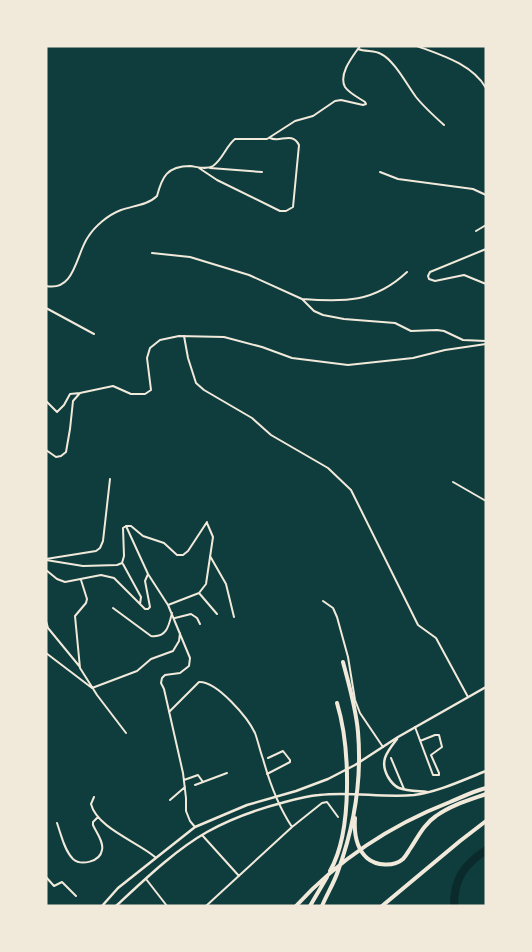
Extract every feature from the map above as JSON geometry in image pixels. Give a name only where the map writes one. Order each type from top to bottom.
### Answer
[{"type":"highway","points":[[343,662],[356,717],[359,750],[355,837],[362,852],[374,863],[390,863],[403,858],[425,826],[436,816],[452,806],[486,794]]},
{"type":"highway","points":[[310,906],[333,866],[345,827],[347,768],[342,719],[337,703]]},
{"type":"highway","points":[[296,906],[315,885],[373,840],[424,812],[486,788]]},
{"type":"highway","points":[[322,906],[338,872],[356,806]]},
{"type":"highway","points":[[382,906],[486,821]]},
{"type":"main road","points":[[102,906],[118,888],[195,827],[239,808],[328,779],[486,687]]},
{"type":"main road","points":[[398,737],[385,754],[385,772],[393,785],[404,789],[429,792]]},
{"type":"main road","points":[[116,906],[146,879],[202,835],[236,818],[278,804],[316,795],[333,793],[402,796],[429,792],[486,771]]},
{"type":"street","points":[[417,46],[445,57],[467,69],[480,79],[486,87]]},
{"type":"street","points":[[269,138],[295,121],[313,116],[335,101],[345,100],[363,106],[366,104],[345,87],[344,82],[346,66],[359,47],[366,52],[384,55],[417,99],[444,125]]},
{"type":"street","points":[[198,168],[280,211],[290,210],[293,207],[299,144],[293,138],[274,140],[269,138],[235,139],[210,168]]},
{"type":"street","points":[[46,286],[57,286],[65,282],[74,272],[87,238],[98,225],[118,211],[154,200],[157,196],[161,180],[167,172],[175,168],[190,166],[262,172]]},
{"type":"street","points":[[380,172],[398,179],[473,189],[486,195]]},
{"type":"street","points":[[476,231],[486,225]]},
{"type":"street","points":[[486,249],[430,272],[428,276],[429,279],[435,281],[464,275],[486,284]]},
{"type":"street","points":[[152,253],[190,256],[250,275],[302,299],[314,310],[334,318],[395,323],[411,331],[444,331],[463,340],[486,343]]},
{"type":"street","points":[[302,299],[340,300],[371,295],[391,286],[407,272]]},
{"type":"street","points":[[46,308],[94,334]]},
{"type":"street","points":[[46,401],[57,412],[64,405],[70,394],[80,394],[113,386],[131,394],[145,394],[151,390],[147,358],[150,348],[160,340],[184,336],[224,337],[262,347],[292,358],[348,365],[413,358],[486,343]]},
{"type":"street","points":[[184,336],[188,358],[196,383],[252,418],[271,435],[328,468],[351,490],[418,625],[436,638],[468,697]]},
{"type":"street","points":[[46,450],[56,457],[66,452],[73,401],[80,394]]},
{"type":"street","points":[[46,560],[93,552],[100,548],[103,541],[110,478]]},
{"type":"street","points":[[453,482],[486,501]]},
{"type":"street","points":[[126,526],[131,526],[143,536],[164,543],[177,555],[182,555],[188,551],[207,522],[213,537],[206,584],[199,593],[168,605]]},
{"type":"street","points":[[126,526],[123,528],[124,556],[122,563],[141,597],[140,604]]},
{"type":"street","points":[[126,526],[148,574],[172,613],[190,658],[188,666],[180,673],[165,675],[161,682],[184,780],[187,816],[195,827]]},
{"type":"street","points":[[210,556],[226,584],[234,617]]},
{"type":"street","points":[[46,560],[83,566],[117,565],[122,563]]},
{"type":"street","points":[[46,570],[57,579],[65,582],[100,576],[114,578],[145,609],[148,609],[150,606],[145,581],[148,574]]},
{"type":"street","points":[[80,668],[75,616],[87,599],[81,580]]},
{"type":"street","points":[[199,593],[217,614]]},
{"type":"street","points":[[323,601],[333,608],[336,617],[348,658],[355,700],[360,713],[383,747]]},
{"type":"street","points":[[113,608],[151,636],[164,634],[168,630],[172,613]]},
{"type":"street","points":[[174,619],[192,614],[200,624]]},
{"type":"street","points":[[46,621],[48,628],[80,668],[92,688],[126,733]]},
{"type":"street","points":[[92,688],[137,671],[151,659],[172,652],[179,641],[180,631]]},
{"type":"street","points":[[46,653],[92,688]]},
{"type":"street","points":[[169,712],[199,682],[217,688],[240,712],[255,734],[278,804],[292,827]]},
{"type":"street","points":[[415,728],[433,775],[439,775],[432,755],[442,747],[439,735],[435,734],[420,741]]},
{"type":"street","points":[[267,774],[290,762],[283,751],[268,758]]},
{"type":"street","points":[[391,758],[404,789]]},
{"type":"street","points":[[195,785],[227,773]]},
{"type":"street","points":[[184,780],[198,775],[203,782]]},
{"type":"street","points":[[170,800],[185,786]]},
{"type":"street","points":[[94,798],[91,804],[98,817],[116,832],[139,844],[155,857]]},
{"type":"street","points":[[206,906],[292,827],[322,803],[327,802],[338,816]]},
{"type":"street","points":[[57,823],[70,855],[79,862],[87,862],[100,856],[102,851],[102,844],[93,825],[93,822],[98,817]]},
{"type":"street","points":[[202,835],[239,876]]},
{"type":"street","points":[[46,877],[54,886],[62,882],[76,896]]},
{"type":"street","points":[[146,879],[167,906]]},
{"type":"waterway","points":[[454,906],[454,896],[458,880],[466,867],[486,850]]}]
